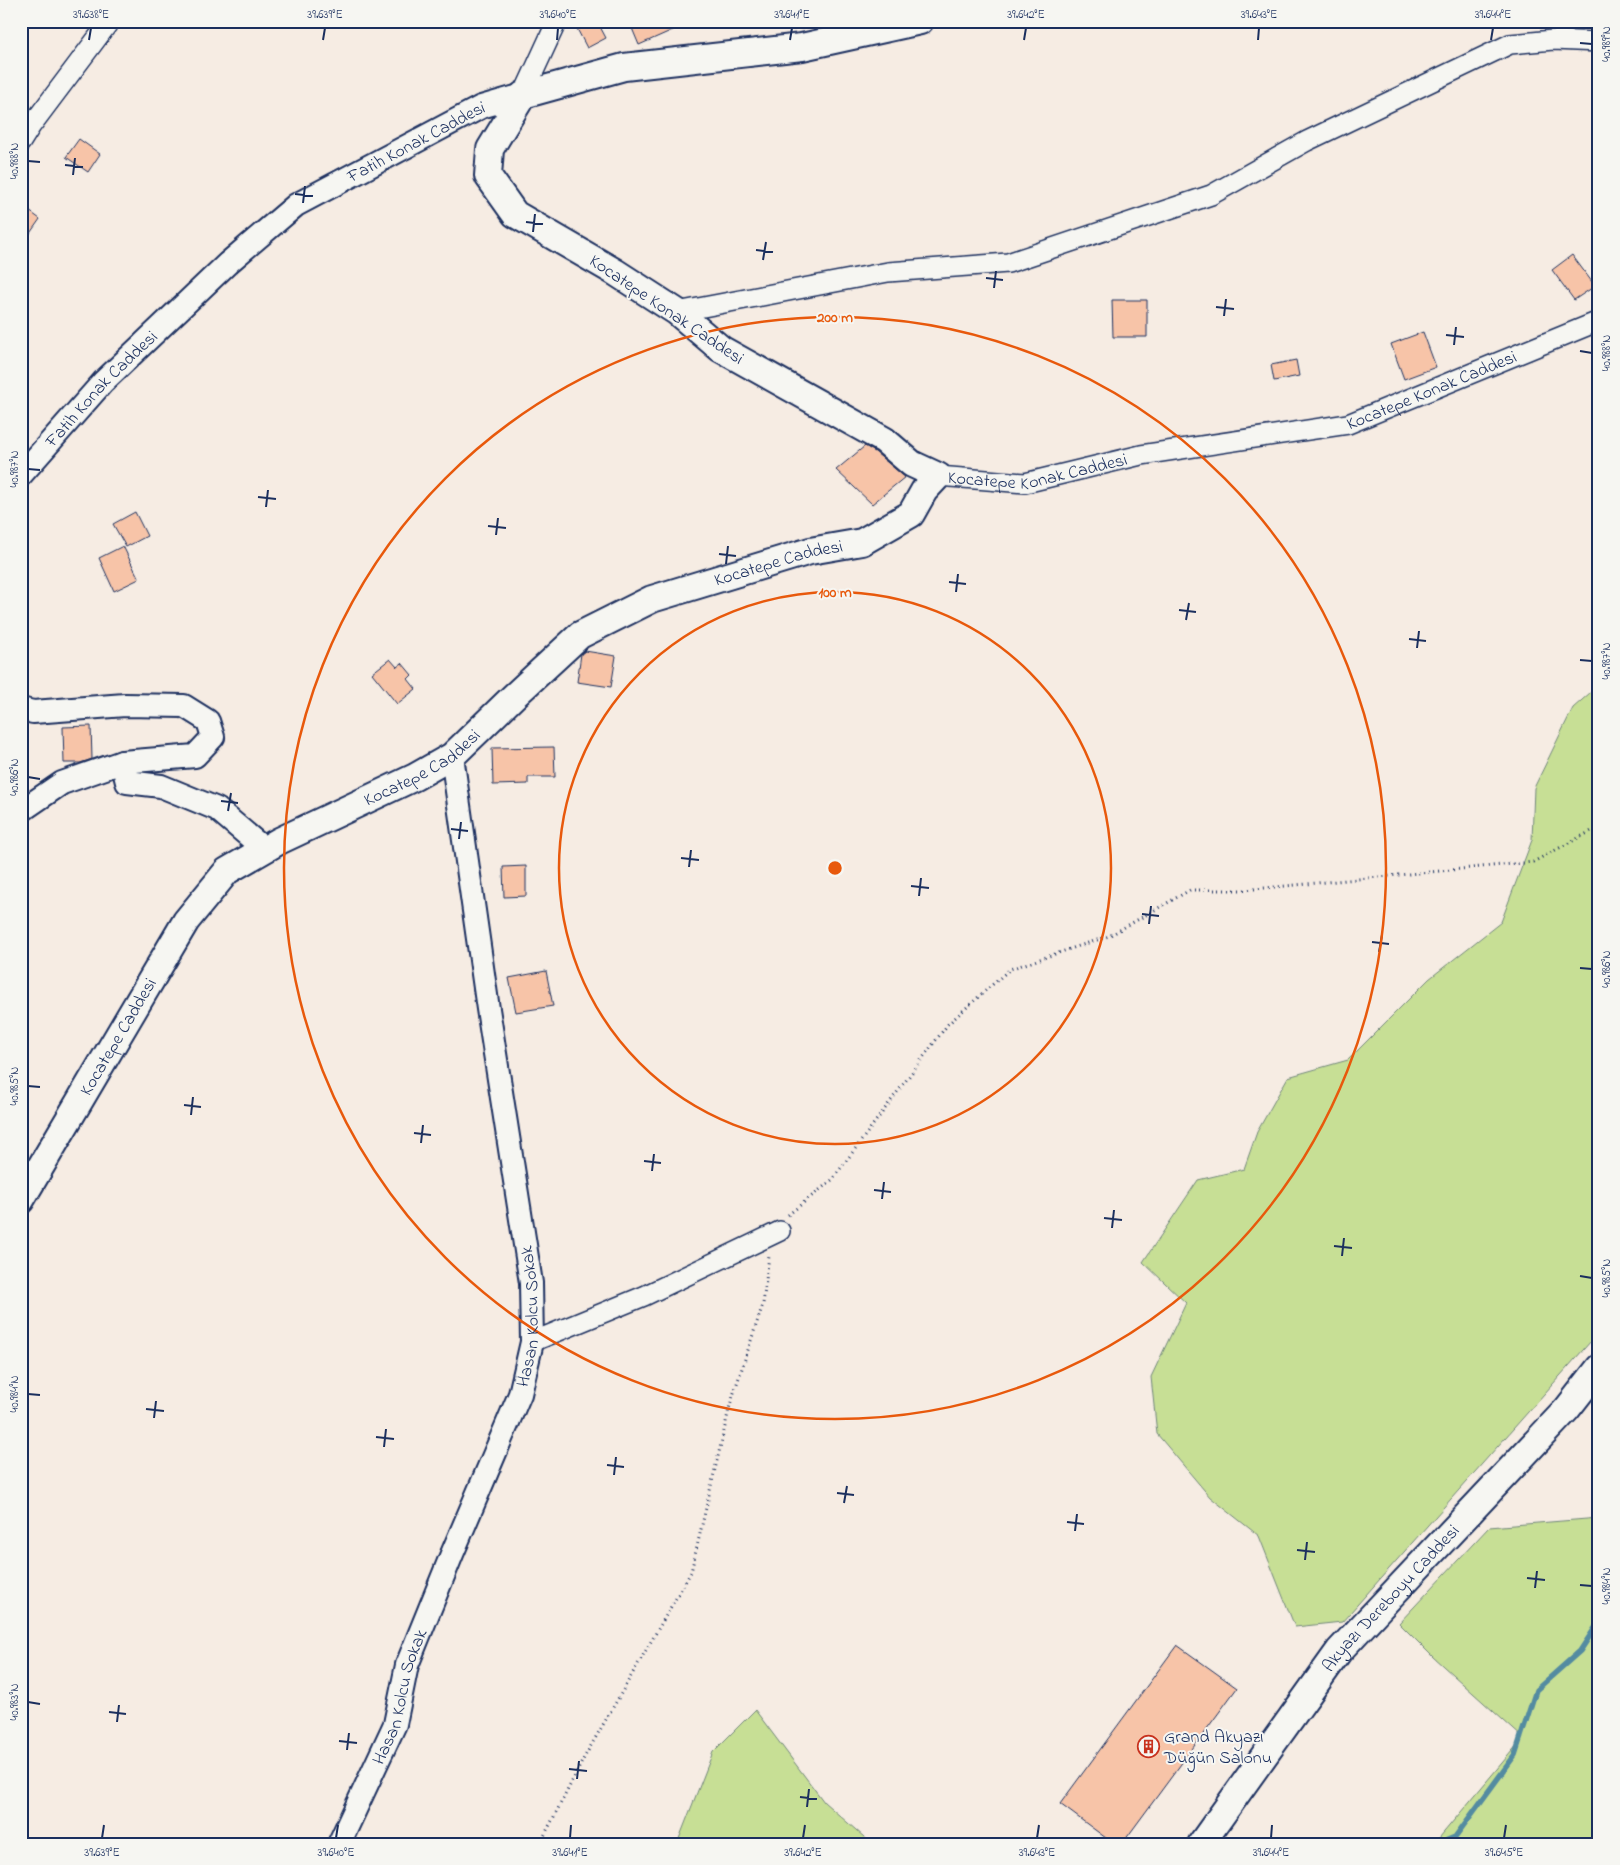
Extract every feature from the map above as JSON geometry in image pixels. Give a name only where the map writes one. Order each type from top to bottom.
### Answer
[{"type":"main road","name":"Fatih Konak Caddesi","points":[[523,95],[624,67],[802,47],[920,21]]},
{"type":"main road","name":"Kocatepe Konak Caddesi","points":[[523,95],[490,149],[488,176],[515,214],[614,272],[677,312],[721,349],[884,440],[912,464],[938,476]]},
{"type":"main road","name":"Kocatepe Caddesi","points":[[21,1200],[186,921],[227,872],[279,840],[415,777],[452,756],[580,635],[652,599],[810,551],[862,542],[911,514],[924,492],[938,476]]},
{"type":"main road","name":"Akyazı Dereboyu Caddesi","points":[[1201,1844],[1339,1652],[1567,1409],[1599,1368]]},
{"type":"street","points":[[21,142],[110,21]]},
{"type":"street","points":[[523,95],[557,21]]},
{"type":"street","points":[[677,312],[888,272],[1008,263],[1211,195],[1308,141],[1510,44],[1553,40],[1599,42]]},
{"type":"street","name":"Fatih Konak Caddesi","points":[[21,475],[103,382],[228,263],[296,205],[481,106],[523,95]]},
{"type":"street","name":"Kocatepe Konak Caddesi","points":[[938,476],[1025,483],[1141,455],[1348,424],[1599,321]]},
{"type":"street","points":[[21,709],[33,712],[125,705],[184,706],[208,720],[212,737],[196,756],[122,762],[62,783],[21,811]]},
{"type":"street","name":"Hasan Kolcu Sokak","points":[[339,1844],[395,1724],[408,1665],[452,1554],[520,1394],[532,1342],[531,1283],[488,1009],[452,756]]},
{"type":"street","points":[[122,762],[127,782],[161,786],[217,809],[264,850]]},
{"type":"street","points":[[532,1342],[644,1296],[780,1231]]},
{"type":"path","points":[[540,1844],[585,1756],[691,1572],[730,1405],[763,1304],[769,1254],[780,1231],[788,1215],[832,1180],[948,1024],[1010,969],[1109,936],[1190,890],[1244,890],[1533,862],[1599,827]]},
{"type":"green space","points":[[1599,685],[1599,1332],[1342,1622],[1295,1627],[1259,1536],[1210,1497],[1157,1434],[1151,1377],[1186,1303],[1143,1262],[1198,1180],[1244,1169],[1257,1132],[1288,1077],[1348,1060],[1429,979],[1501,922],[1532,840],[1534,788],[1573,708]]},
{"type":"green space","points":[[1599,1518],[1599,1844],[1434,1844],[1523,1738],[1433,1657],[1399,1623],[1489,1527]]},
{"type":"green space","points":[[755,1710],[824,1802],[872,1844],[677,1844],[713,1752]]},
{"type":"building","points":[[573,21],[597,21],[606,38],[587,48]]},
{"type":"building","points":[[629,21],[693,21],[639,45]]},
{"type":"building","points":[[79,139],[100,154],[88,172],[66,157]]},
{"type":"building","points":[[21,205],[40,219],[21,246]]},
{"type":"building","points":[[1572,255],[1595,286],[1574,300],[1552,270]]},
{"type":"building","points":[[1112,300],[1147,300],[1147,337],[1113,337]]},
{"type":"building","points":[[1423,332],[1436,367],[1404,379],[1391,344]]},
{"type":"building","points":[[1296,360],[1299,376],[1274,381],[1271,365]]},
{"type":"building","points":[[865,446],[905,477],[872,504],[836,470]]},
{"type":"building","points":[[135,512],[147,536],[126,547],[113,524]]},
{"type":"building","points":[[123,546],[139,579],[114,591],[99,558]]},
{"type":"building","points":[[585,651],[616,656],[611,687],[577,682],[581,654]]},
{"type":"building","points":[[390,659],[397,667],[402,663],[412,675],[408,679],[416,689],[397,704],[372,673]]},
{"type":"building","points":[[91,726],[92,759],[80,763],[64,763],[63,727]]},
{"type":"building","points":[[554,747],[555,777],[528,777],[528,784],[493,785],[492,748]]},
{"type":"building","points":[[526,866],[526,896],[504,897],[503,867]]},
{"type":"building","points":[[546,971],[553,1006],[516,1012],[509,978]]},
{"type":"building","name":"Grand Akyazı Düğün Salonu","points":[[1177,1645],[1237,1688],[1122,1844],[1114,1844],[1060,1804]]},
{"type":"waterway","points":[[1438,1844],[1455,1837],[1515,1755],[1536,1690],[1580,1651],[1599,1622]]},
{"type":"place","name":"Grand Akyazı Düğün Salonu","points":[[1148,1746]]}]
